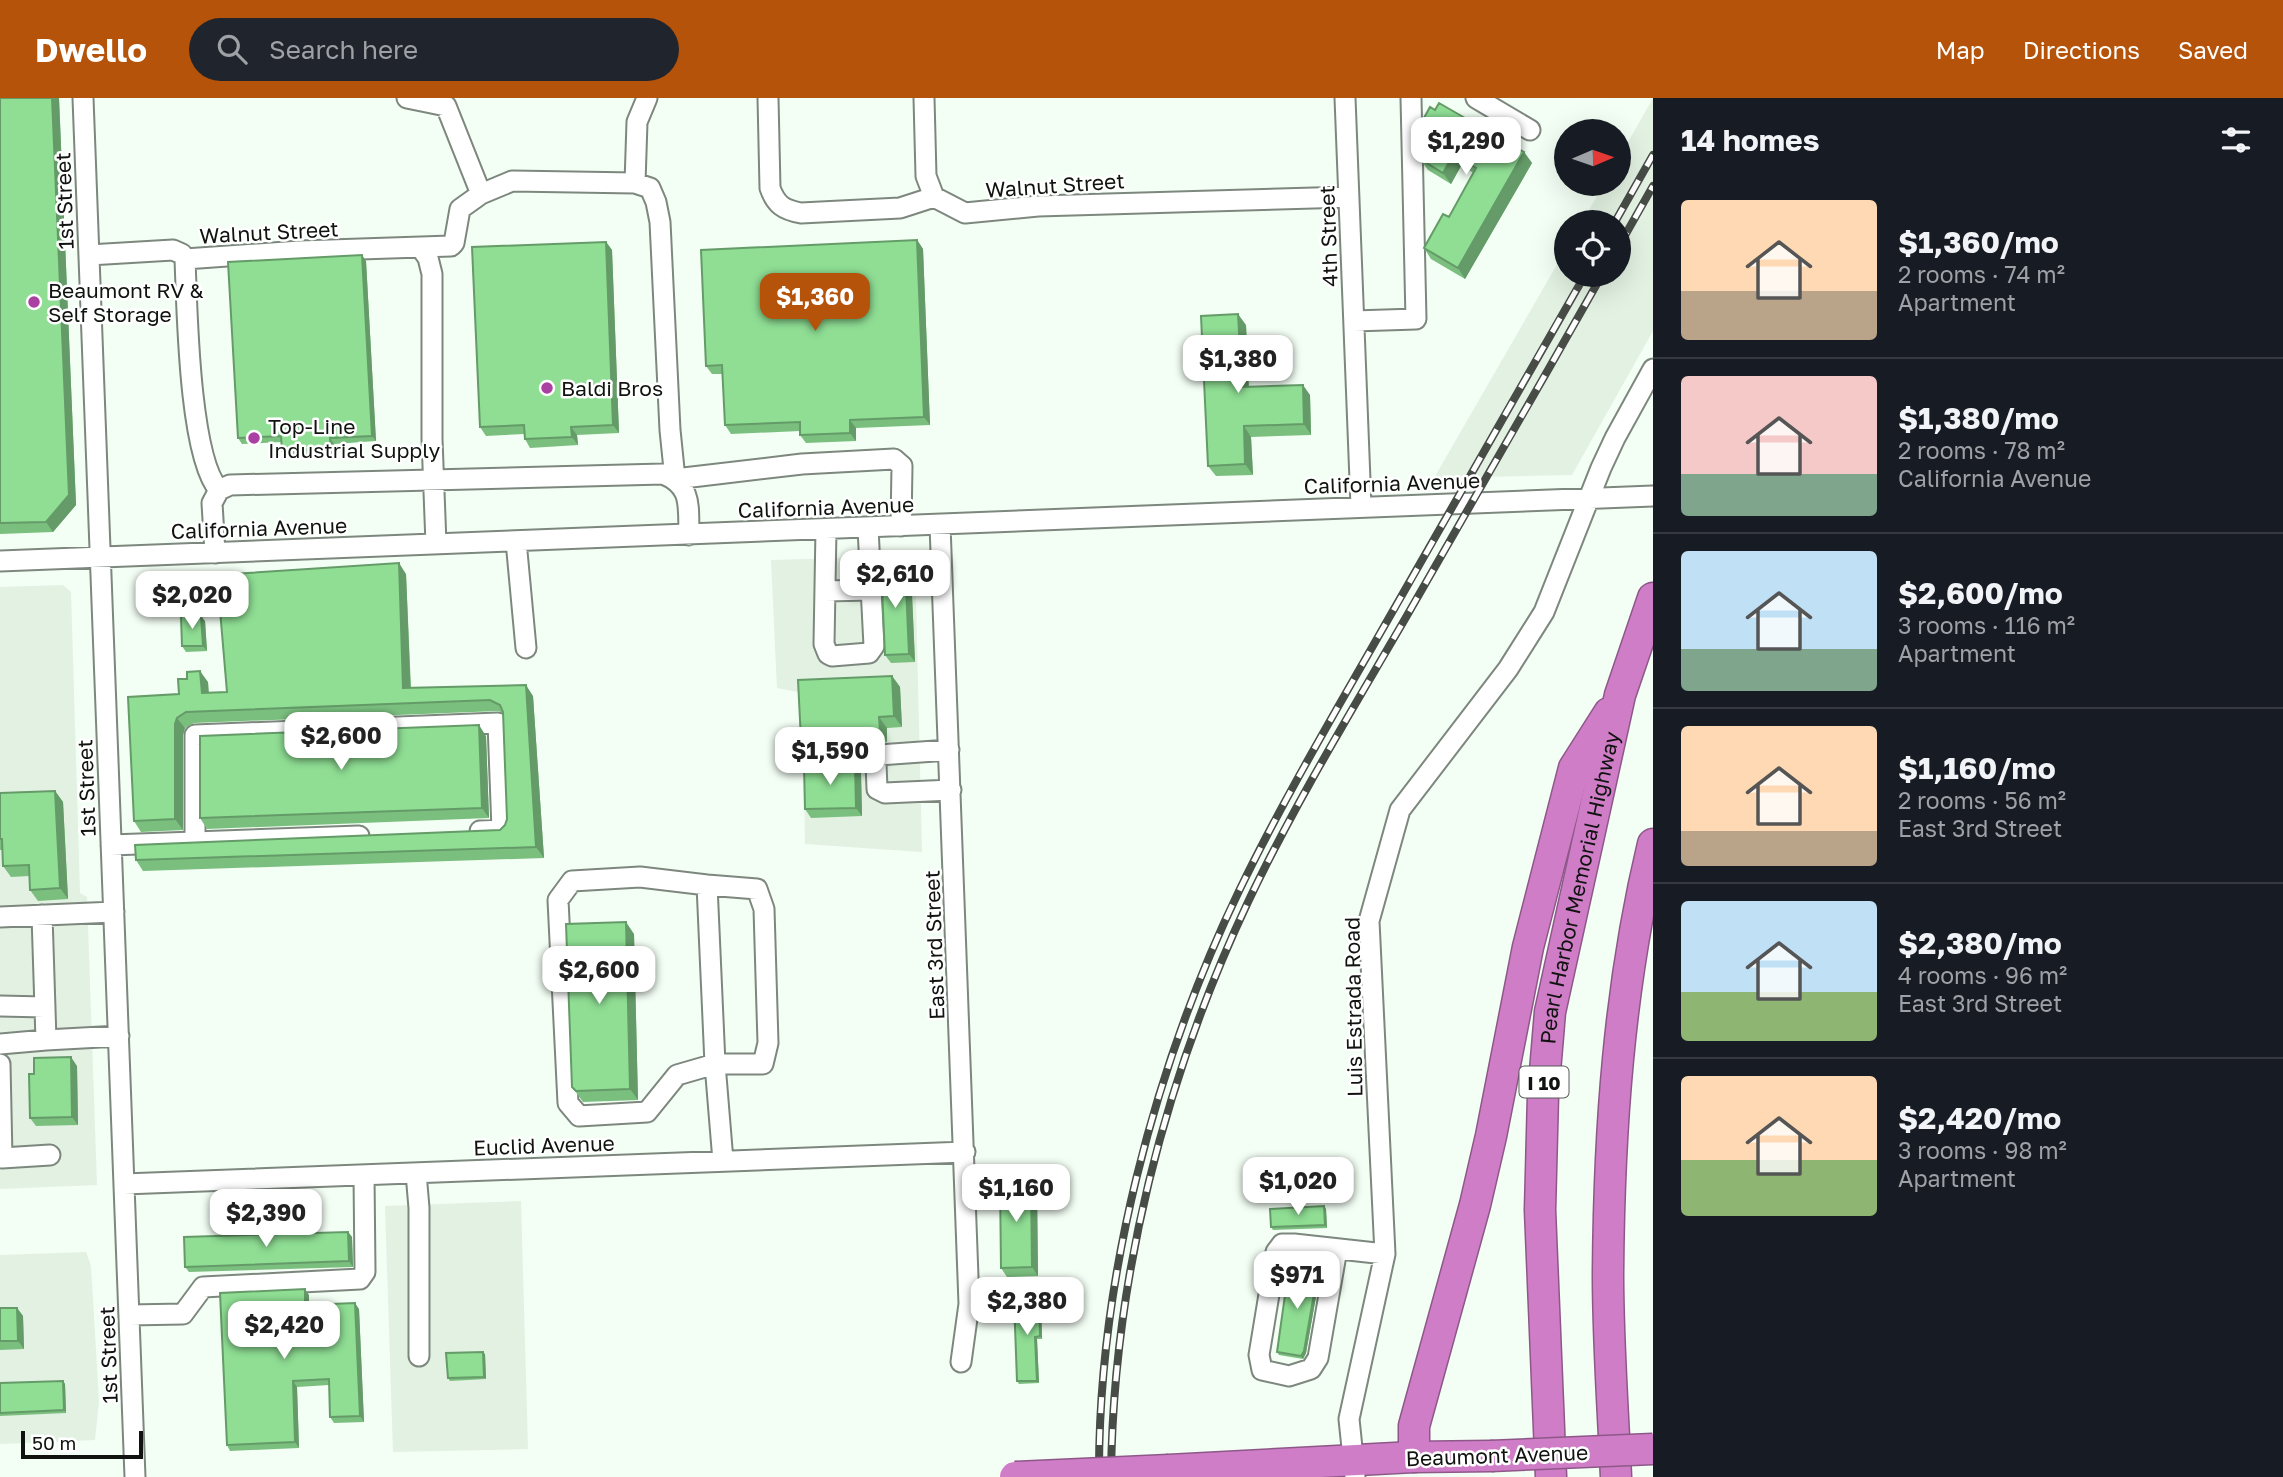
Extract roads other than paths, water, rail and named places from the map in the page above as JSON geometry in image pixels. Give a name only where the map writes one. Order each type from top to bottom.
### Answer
[{"type":"highway","name":"Pearl Harbor Memorial Highway","points":[[1551,1477],[1539,1210],[1543,1096],[1550,1012],[1620,695],[1653,598]]},
{"type":"highway","points":[[1434,1464],[1415,1426],[1475,1205],[1528,947],[1574,768],[1620,695]]},
{"type":"highway","points":[[1616,1477],[1608,1277],[1615,1084],[1624,992],[1634,929],[1653,844]]},
{"type":"highway","name":"Beaumont Avenue","points":[[1006,1477],[1169,1470],[1354,1469],[1434,1464],[1492,1455],[1653,1449]]},
{"type":"street","name":"1st Street","points":[[83,98],[135,1477]]},
{"type":"street","points":[[407,98],[446,102],[481,194],[512,181],[635,183],[650,188],[660,222],[670,430],[675,479]]},
{"type":"street","points":[[635,183],[637,122],[647,98]]},
{"type":"street","points":[[768,98],[770,188],[774,199],[789,211],[802,213],[900,208],[934,197],[926,176],[924,98]]},
{"type":"street","name":"4th Street","points":[[1345,98],[1361,506]]},
{"type":"street","points":[[1354,321],[1416,318],[1410,98]]},
{"type":"street","points":[[1475,98],[1530,131]]},
{"type":"street","name":"Walnut Street","points":[[89,255],[173,250],[182,254],[184,259],[300,251],[451,246],[454,243],[460,209],[481,194]]},
{"type":"street","name":"Walnut Street","points":[[934,197],[965,213],[1038,205],[1349,197]]},
{"type":"street","points":[[421,248],[428,258],[432,274],[432,439],[436,544]]},
{"type":"street","points":[[184,259],[191,371],[203,459],[212,483],[219,490]]},
{"type":"street","name":"Luis Estrada Road","points":[[1354,1469],[1349,1419],[1385,1254],[1369,921],[1400,810],[1508,669],[1544,612],[1588,498],[1615,438],[1653,369]]},
{"type":"street","points":[[675,479],[802,464],[894,459],[902,466],[901,526]]},
{"type":"street","points":[[215,553],[212,503],[219,490],[230,485],[663,474],[683,486],[687,498],[689,535]]},
{"type":"street","name":"California Avenue","points":[[0,561],[1361,506],[1453,506],[1653,496]]},
{"type":"street","name":"East 3rd Street","points":[[940,525],[969,1304],[961,1362]]},
{"type":"street","points":[[826,529],[824,644],[832,656],[869,653],[872,650],[868,528]]},
{"type":"street","points":[[516,541],[526,648]]},
{"type":"street","points":[[825,591],[871,590]]},
{"type":"street","points":[[195,842],[195,734],[498,723],[502,831],[462,832]]},
{"type":"street","points":[[949,750],[880,755],[876,763],[877,789],[885,793],[951,790]]},
{"type":"street","points":[[111,845],[382,835]]},
{"type":"street","points":[[640,877],[707,885],[757,889],[764,909],[768,1043],[763,1064],[715,1064],[677,1075],[647,1112],[579,1116],[568,1103],[558,900],[572,881],[640,877]]},
{"type":"street","points":[[707,885],[715,1064],[723,1161]]},
{"type":"street","points":[[0,916],[114,912]]},
{"type":"street","points":[[42,915],[46,1040]]},
{"type":"street","points":[[0,1006],[45,1007]]},
{"type":"street","points":[[0,1044],[118,1036]]},
{"type":"street","points":[[0,1064],[2,1158],[50,1155]]},
{"type":"street","name":"Euclid Avenue","points":[[124,1184],[965,1152]]},
{"type":"street","points":[[416,1173],[419,1208],[419,1356]]},
{"type":"street","points":[[129,1315],[183,1314],[203,1287],[360,1279],[365,1272],[364,1175]]},
{"type":"street","points":[[1337,1249],[1318,1358],[1311,1369],[1289,1376],[1262,1370],[1259,1355],[1276,1252],[1282,1244],[1337,1249],[1385,1254]]},
{"type":"railway","points":[[1622,210],[1653,155]]},
{"type":"railway","points":[[1631,225],[1653,186]]},
{"type":"railway","points":[[1099,1477],[1101,1403],[1108,1328],[1120,1252],[1157,1102],[1181,1029],[1209,959],[1255,858],[1290,792],[1578,287]]},
{"type":"railway","points":[[1111,1477],[1121,1329],[1133,1255],[1168,1110],[1191,1039],[1218,970],[1248,902],[1304,794],[1595,287]]},
{"type":"place","name":"Beaumont RV & Self Storage","points":[[34,302]]},
{"type":"place","name":"Baldi Bros","points":[[547,388]]},
{"type":"place","name":"Top-Line Industrial Supply","points":[[254,438]]}]
